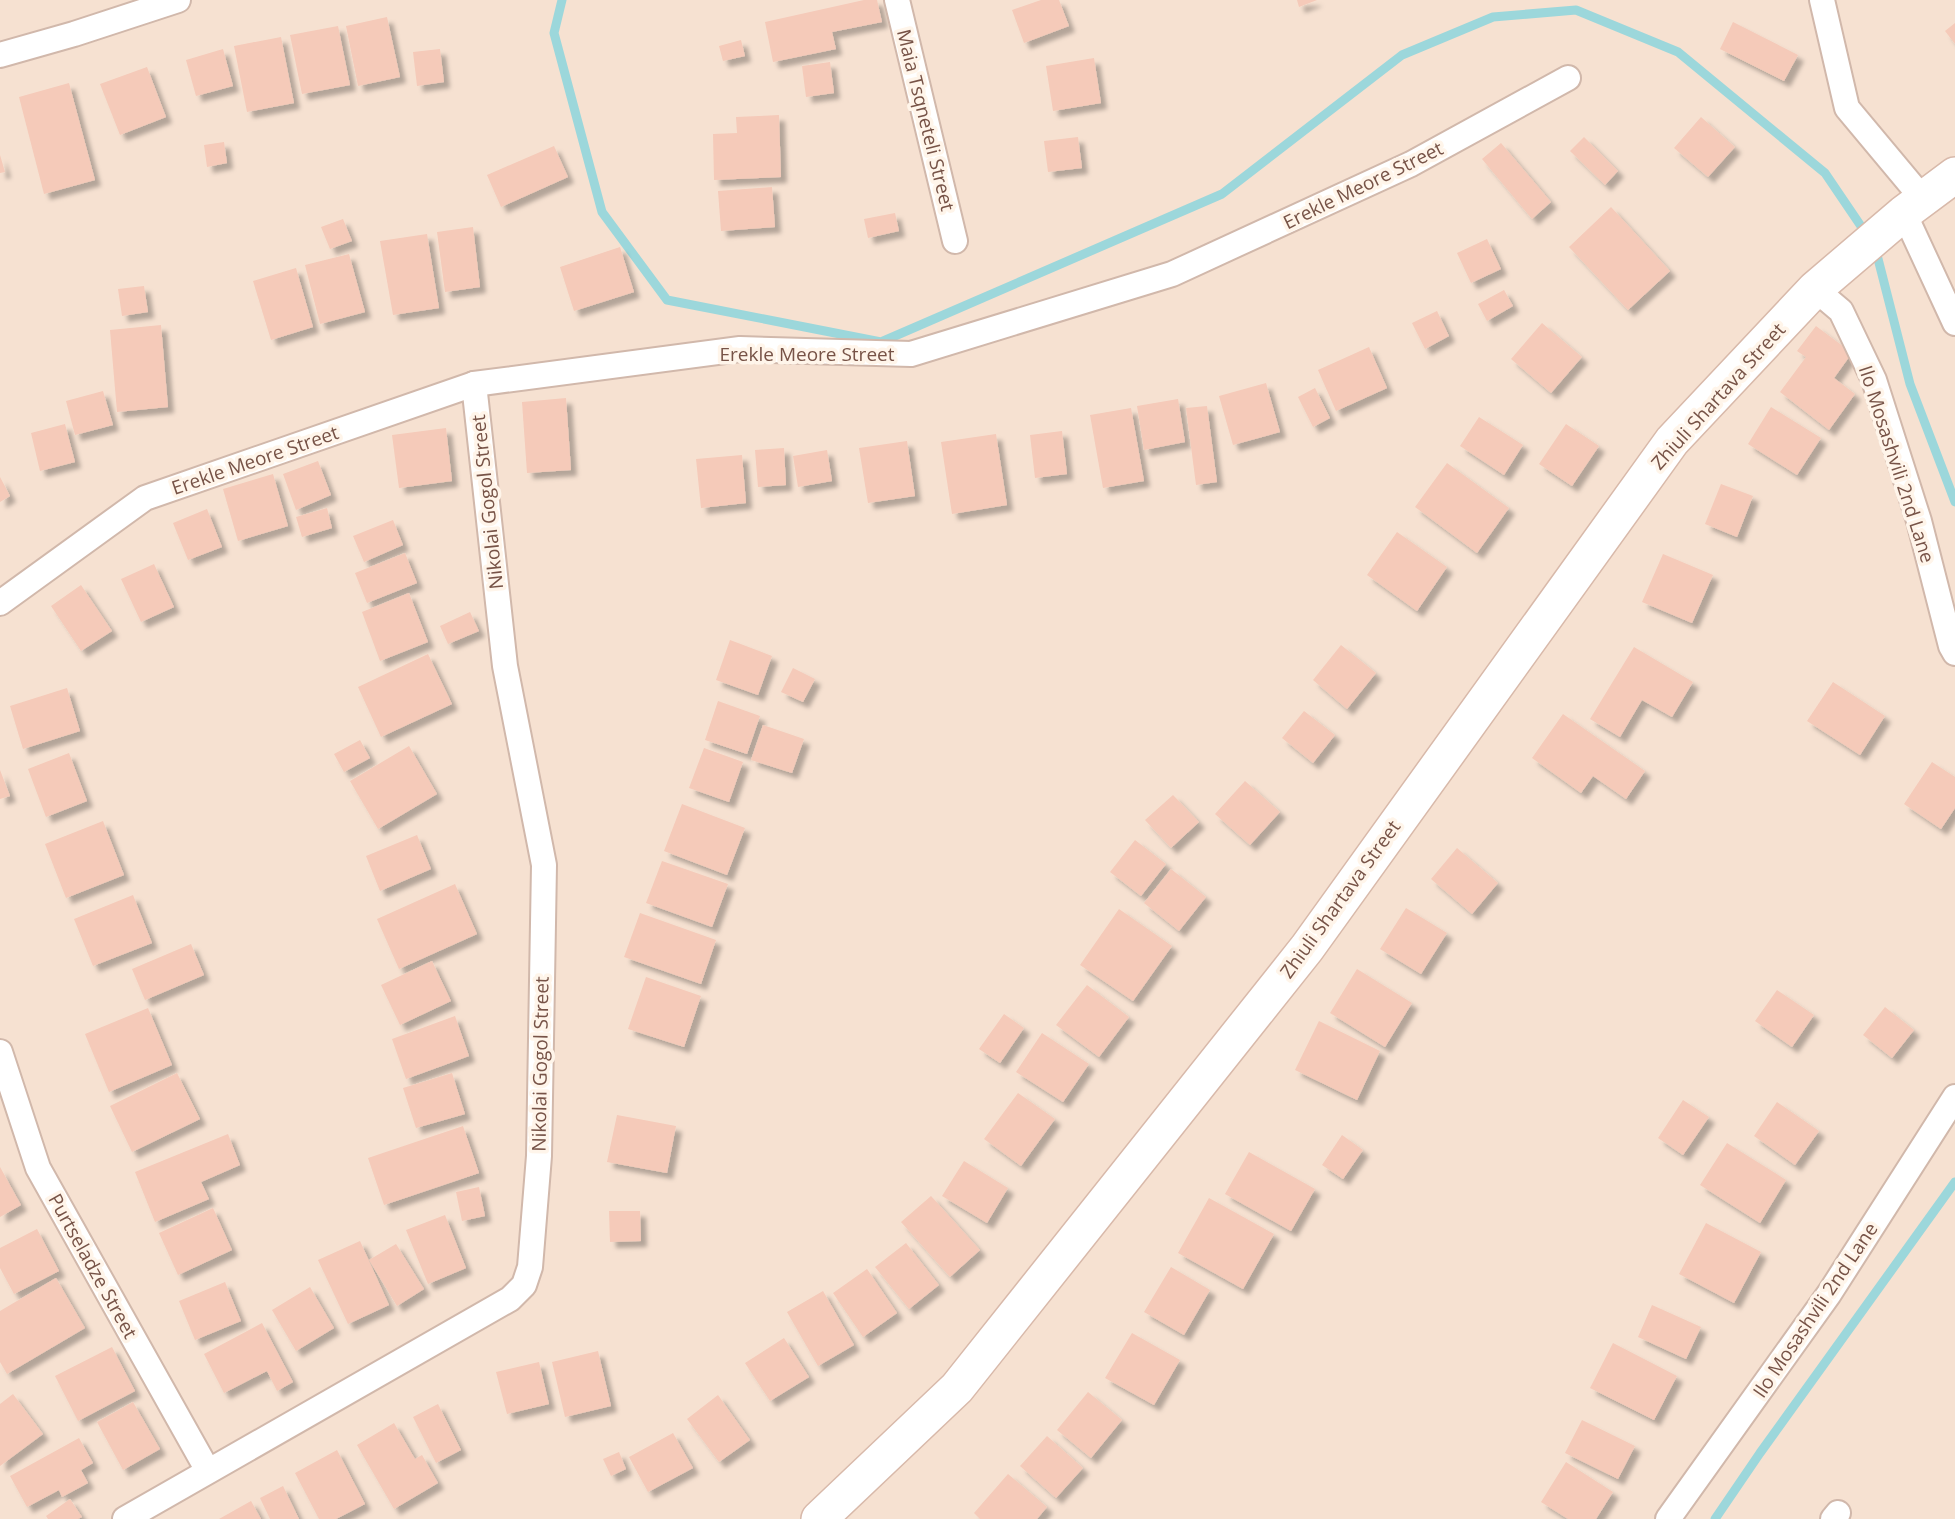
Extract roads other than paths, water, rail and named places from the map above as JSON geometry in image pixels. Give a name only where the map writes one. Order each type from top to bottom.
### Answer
[{"type":"street","points":[[0,55],[178,0]]},
{"type":"street","name":"Maia Tsqneteli Street","points":[[897,0],[955,241]]},
{"type":"street","points":[[1822,0],[1847,108],[1913,206],[1955,323]]},
{"type":"street","name":"Erekle Meore Street","points":[[0,603],[145,498],[474,384],[740,349],[911,354],[1172,274],[1411,164],[1568,78]]},
{"type":"street","points":[[1913,206],[1955,175]]},
{"type":"street","name":"Zhiuli Shartava Street","points":[[819,1519],[957,1388],[1307,948],[1672,441],[1815,289],[1913,206]]},
{"type":"street","name":"Ilo Mosashvili 2nd Lane","points":[[1815,289],[1841,311],[1874,380],[1919,521],[1955,653]]},
{"type":"street","name":"Nikolai Gogol Street","points":[[125,1519],[510,1299],[524,1285],[530,1267],[539,1156],[544,865],[505,666],[474,384]]},
{"type":"street","name":"Purtseladze Street","points":[[0,1052],[38,1168],[208,1471]]},
{"type":"street","name":"Ilo Mosashvili 2nd Lane","points":[[1668,1519],[1829,1294],[1955,1097]]},
{"type":"waterway","points":[[562,0],[554,33],[602,212],[667,300],[881,342],[1222,194],[1402,55],[1493,17],[1576,10],[1678,52],[1825,173],[1867,235]]},
{"type":"waterway","points":[[1875,247],[1910,384],[1955,502]]},
{"type":"waterway","points":[[1715,1519],[1955,1182]]}]
